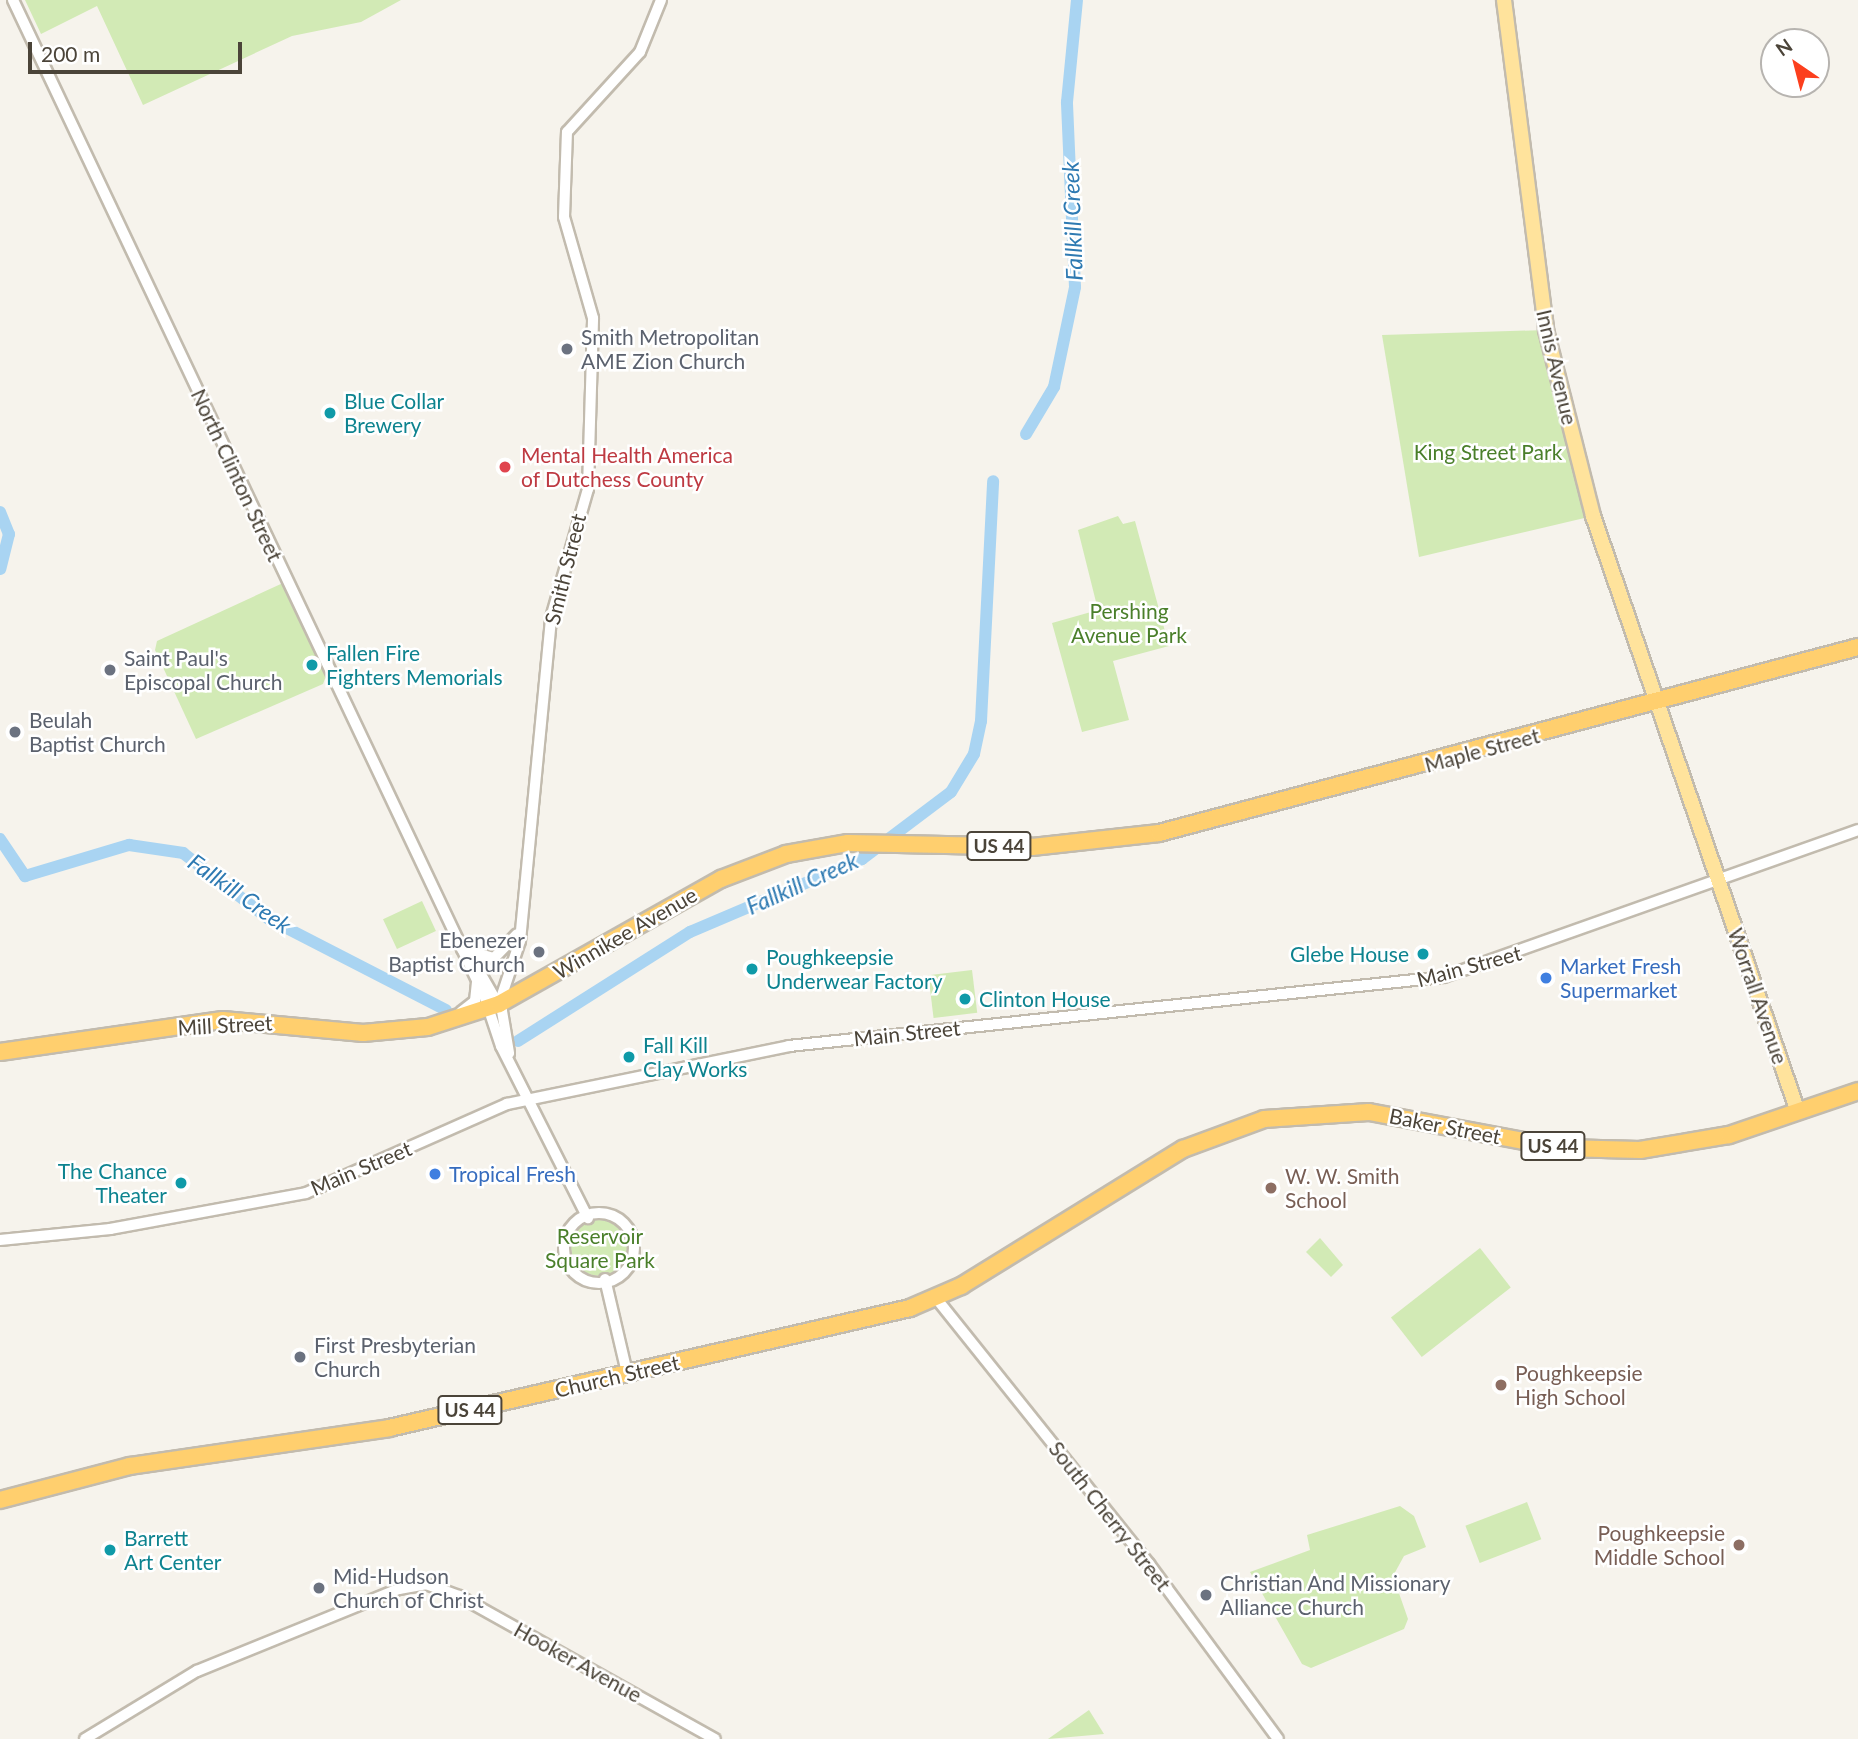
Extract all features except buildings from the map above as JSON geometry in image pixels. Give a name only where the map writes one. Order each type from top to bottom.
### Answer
[{"type":"highway","name":"Maple Street","points":[[763,861],[872,842],[1019,847],[1102,841],[1211,821],[1657,704],[1858,647]]},
{"type":"highway","name":"Winnikee Avenue","points":[[494,1006],[763,861]]},
{"type":"highway","name":"Mill Street","points":[[0,1052],[223,1020],[363,1033],[440,1025],[494,1006]]},
{"type":"highway","name":"Baker Street","points":[[1195,1144],[1264,1119],[1343,1111],[1562,1148],[1640,1150],[1716,1138],[1858,1091]]},
{"type":"highway","name":"Church Street","points":[[0,1500],[130,1466],[376,1431],[936,1298],[1195,1144]]},
{"type":"main road","name":"Innis Avenue","points":[[1504,0],[1546,330],[1593,516],[1718,880]]},
{"type":"main road","name":"Worrall Avenue","points":[[1718,880],[1798,1112]]},
{"type":"street","name":"North Clinton Street","points":[[13,0],[475,977],[494,1006]]},
{"type":"street","name":"Smith Street","points":[[494,1006],[519,928],[549,630],[588,489],[594,411],[593,318],[566,226],[563,156],[575,121],[640,52],[661,0]]},
{"type":"street","name":"Main Street","points":[[0,1240],[128,1226],[306,1193],[485,1111],[530,1099],[789,1046],[1418,981],[1479,967],[1858,831]]},
{"type":"street","points":[[462,949],[479,958],[499,956],[519,928]]},
{"type":"street","name":"North Clinton Street","points":[[462,949],[494,1006],[509,1053],[588,1218]]},
{"type":"street","points":[[510,962],[512,982],[530,987]]},
{"type":"street","points":[[440,1025],[472,1004],[475,977]]},
{"type":"street","points":[[616,1214],[628,1228],[633,1266],[605,1279],[580,1280],[569,1263],[566,1230],[588,1218],[616,1214]]},
{"type":"street","points":[[605,1279],[627,1373]]},
{"type":"street","name":"South Cherry Street","points":[[936,1298],[1149,1564],[1278,1739]]},
{"type":"street","name":"Hooker Avenue","points":[[85,1739],[197,1671],[399,1589],[426,1584],[449,1591],[715,1739]]},
{"type":"green space","points":[[25,0],[401,0],[361,22],[292,36],[143,105],[97,6],[41,34]]},
{"type":"green space","name":"King Street Park","points":[[1546,330],[1593,516],[1419,557],[1382,335]]},
{"type":"green space","name":"Pershing Avenue Park","points":[[1118,516],[1123,524],[1135,521],[1169,646],[1113,661],[1129,720],[1082,732],[1052,623],[1098,610],[1078,530]]},
{"type":"green space","points":[[283,583],[326,676],[323,684],[196,739],[155,650],[157,641]]},
{"type":"green space","points":[[422,901],[436,931],[397,949],[383,919]]},
{"type":"green space","points":[[972,970],[977,1013],[934,1018],[928,975]]},
{"type":"green space","name":"Reservoir Square Park","points":[[599,1220],[610,1222],[619,1228],[625,1237],[625,1259],[619,1268],[610,1274],[599,1276],[588,1274],[579,1268],[573,1259],[571,1248],[573,1237],[579,1228],[588,1222]]},
{"type":"green space","points":[[1320,1238],[1343,1265],[1331,1277],[1306,1252]]},
{"type":"green space","points":[[1480,1248],[1511,1287],[1422,1357],[1391,1318]]},
{"type":"green space","points":[[1527,1502],[1541,1539],[1480,1563],[1465,1526]]},
{"type":"green space","points":[[1400,1506],[1414,1516],[1426,1547],[1404,1556],[1393,1576],[1408,1619],[1404,1629],[1311,1668],[1302,1664],[1250,1572],[1310,1550],[1307,1535]]},
{"type":"green space","points":[[1089,1710],[1104,1734],[1048,1739]]},
{"type":"waterway","name":"Fallkill Creek","points":[[1026,434],[1054,387],[1075,287],[1067,102],[1077,0]]},
{"type":"waterway","name":"Fallkill Creek","points":[[518,1041],[690,932],[862,859],[951,792],[974,754],[981,721],[993,481]]},
{"type":"waterway","name":"Fallkill Creek","points":[[0,512],[9,534],[0,569]]},
{"type":"waterway","name":"Fallkill Creek","points":[[0,839],[25,876],[129,845],[183,853],[269,919],[446,1010]]},
{"type":"place","name":"Smith Metropolitan AME Zion Church","points":[[567,349]]},
{"type":"place","name":"Blue Collar Brewery","points":[[330,413]]},
{"type":"place","name":"Mental Health America of Dutchess County","points":[[505,467]]},
{"type":"place","name":"Fallen Fire Fighters Memorials","points":[[312,665]]},
{"type":"place","name":"Saint Paul's Episcopal Church","points":[[110,670]]},
{"type":"place","name":"Beulah Baptist Church","points":[[15,732]]},
{"type":"place","name":"Ebenezer Baptist Church","points":[[539,952]]},
{"type":"place","name":"Glebe House","points":[[1423,954]]},
{"type":"place","name":"Poughkeepsie Underwear Factory","points":[[752,969]]},
{"type":"place","name":"Market Fresh Supermarket","points":[[1546,978]]},
{"type":"place","name":"Clinton House","points":[[965,999]]},
{"type":"place","name":"Fall Kill Clay Works","points":[[629,1057]]},
{"type":"place","name":"Tropical Fresh","points":[[435,1174]]},
{"type":"place","name":"The Chance Theater","points":[[181,1183]]},
{"type":"place","name":"W. W. Smith School","points":[[1271,1188]]},
{"type":"place","name":"First Presbyterian Church","points":[[300,1357]]},
{"type":"place","name":"Poughkeepsie High School","points":[[1501,1385]]},
{"type":"place","name":"Poughkeepsie Middle School","points":[[1739,1545]]},
{"type":"place","name":"Barrett Art Center","points":[[110,1550]]},
{"type":"place","name":"Mid-Hudson Church of Christ","points":[[319,1588]]},
{"type":"place","name":"Christian And Missionary Alliance Church","points":[[1206,1595]]}]
